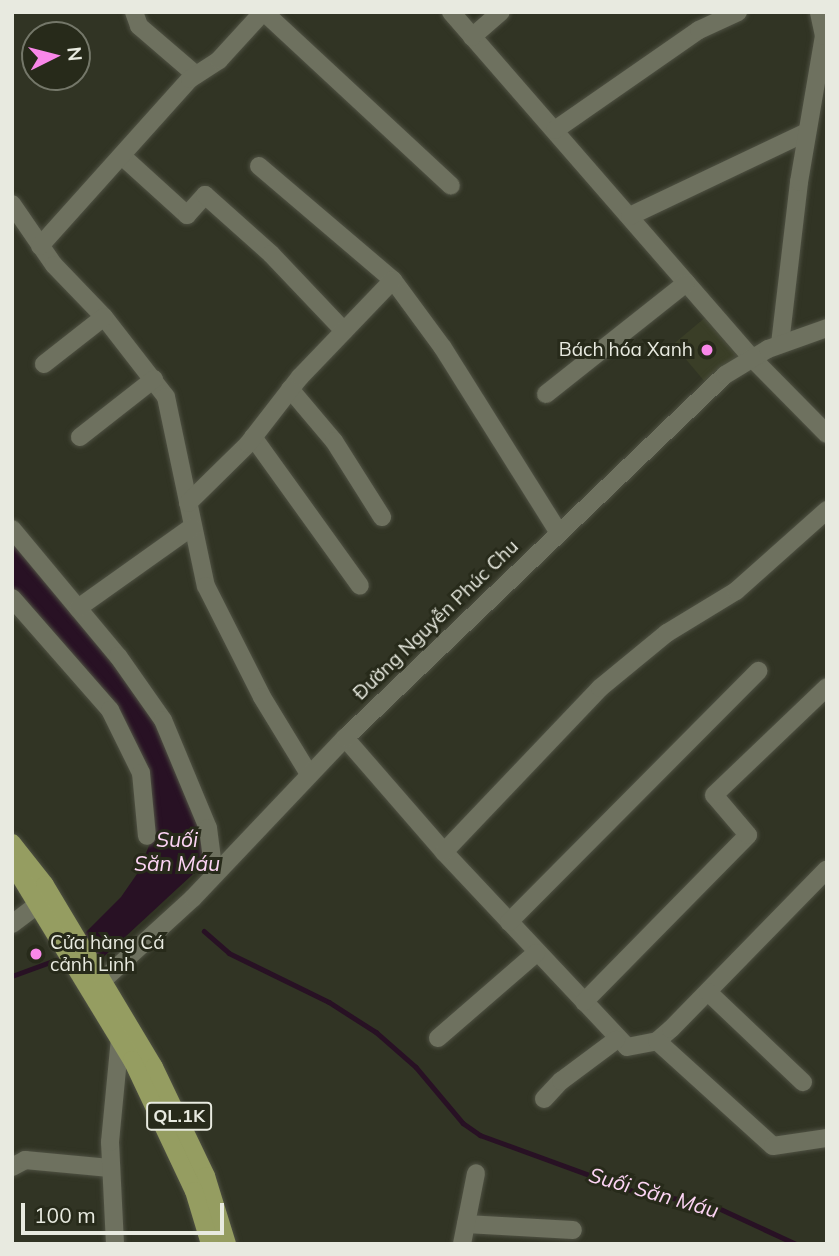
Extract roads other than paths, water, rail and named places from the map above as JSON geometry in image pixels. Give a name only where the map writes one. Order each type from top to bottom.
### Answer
[{"type":"main road","name":"QL.1K","points":[[12,843],[45,886],[61,931]]},
{"type":"main road","name":"QL.1K","points":[[12,863],[98,984],[193,1146],[227,1244]]},
{"type":"main road","name":"QL.1K","points":[[98,984],[120,1038],[171,1138],[210,1244]]},
{"type":"street","points":[[134,12],[139,26],[196,75]]},
{"type":"street","points":[[40,246],[196,75],[219,60],[263,12],[452,187]]},
{"type":"street","points":[[451,12],[751,357],[827,434]]},
{"type":"street","points":[[472,37],[502,12]]},
{"type":"street","points":[[555,130],[699,30],[738,12]]},
{"type":"street","points":[[780,344],[807,132],[823,61],[824,36],[819,12]]},
{"type":"street","points":[[630,216],[807,132]]},
{"type":"street","points":[[122,156],[187,215],[205,195],[271,254],[344,331]]},
{"type":"street","points":[[258,166],[393,280],[443,348],[558,531]]},
{"type":"street","points":[[13,207],[40,246],[104,317],[154,379],[169,407],[204,578],[261,697],[309,774]]},
{"type":"street","points":[[188,503],[253,437],[290,389],[393,280]]},
{"type":"street","points":[[546,394],[686,283]]},
{"type":"street","points":[[44,364],[104,317]]},
{"type":"street","name":"Đường Nguyễn Phúc Chu","points":[[98,984],[156,935],[345,738],[558,531],[725,375],[751,357],[827,328]]},
{"type":"street","points":[[80,437],[154,379]]},
{"type":"street","points":[[290,389],[334,441],[382,517]]},
{"type":"street","points":[[253,437],[360,586]]},
{"type":"street","points":[[444,852],[600,688],[667,633],[736,591],[827,510]]},
{"type":"street","points":[[78,608],[192,527]]},
{"type":"street","points":[[12,528],[78,608],[163,720],[208,828],[214,874]]},
{"type":"street","points":[[12,598],[110,710],[141,773],[147,836]]},
{"type":"street","points":[[509,922],[758,671]]},
{"type":"street","points":[[584,1002],[748,835],[714,795],[827,687]]},
{"type":"street","points":[[345,738],[444,852],[616,1040],[636,1048],[657,1041],[827,869]]},
{"type":"street","points":[[12,924],[39,904]]},
{"type":"street","points":[[438,1038],[536,953]]},
{"type":"street","points":[[708,992],[803,1082]]},
{"type":"street","points":[[115,1244],[110,1168],[120,1038]]},
{"type":"street","points":[[544,1099],[616,1040]]},
{"type":"street","points":[[657,1041],[773,1146],[827,1138]]},
{"type":"street","points":[[12,1167],[25,1160],[110,1168]]},
{"type":"street","points":[[462,1244],[477,1174]]},
{"type":"street","points":[[466,1224],[573,1230]]},
{"type":"water","name":"Suối Săn Máu","points":[[12,536],[158,722],[202,829],[206,862],[98,962],[60,958],[121,897],[139,871],[152,838],[145,771],[12,590]]},
{"type":"waterway","name":"Suối Săn Máu","points":[[204,931],[229,953],[329,1002],[376,1032],[416,1067],[463,1123],[480,1135],[633,1191],[712,1205],[796,1244]]},
{"type":"waterway","points":[[12,976],[64,957]]},
{"type":"place","name":"Bách hóa Xanh","points":[[707,350]]},
{"type":"place","name":"Cửa hàng Cá cảnh Linh","points":[[36,954]]}]
